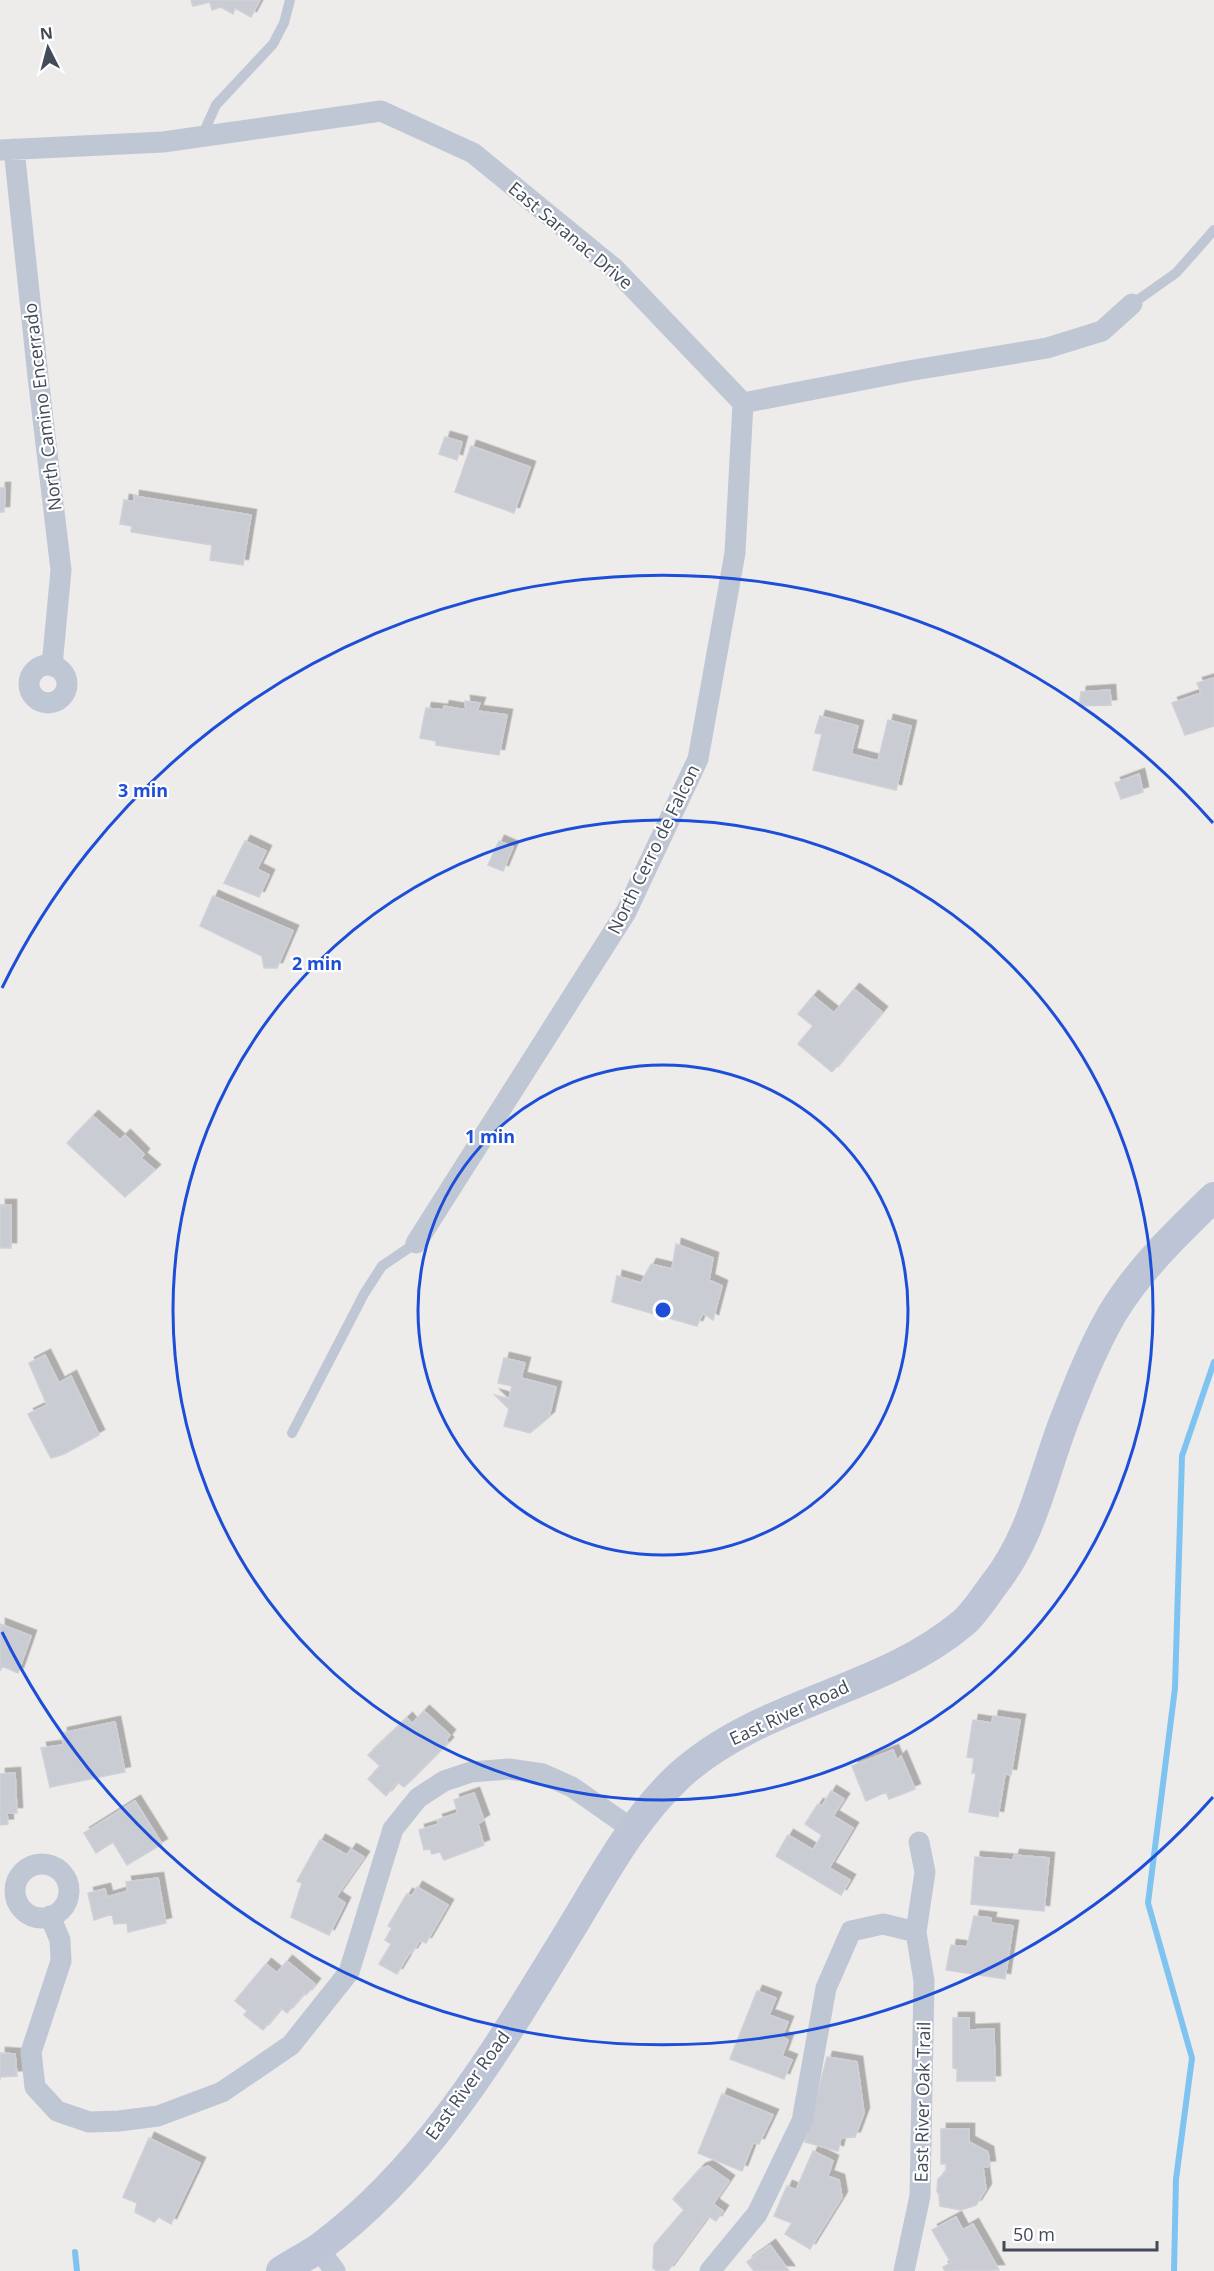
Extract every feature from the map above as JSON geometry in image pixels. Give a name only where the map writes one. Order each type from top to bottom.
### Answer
[{"type":"street","name":"East Saranac Drive","points":[[7,149],[163,142],[381,111],[473,153],[615,269],[743,403]]},
{"type":"street","name":"North Camino Encerrado","points":[[7,149],[61,570],[52,666]]},
{"type":"street","points":[[743,403],[908,371],[1047,348],[1102,331],[1132,304]]},
{"type":"street","name":"North Cerro de Falcon","points":[[416,1243],[626,912],[698,759],[735,553],[743,403]]},
{"type":"street","name":"East River Road","points":[[281,2271],[327,2260],[365,2209],[407,2165],[451,2112],[491,2057],[632,1828],[679,1776],[724,1742],[759,1723],[915,1657],[965,1622],[999,1579],[1019,1546],[1033,1513],[1067,1413],[1112,1314],[1144,1269],[1214,1197]]},
{"type":"street","points":[[50,1916],[60,1940],[61,1961],[30,2052],[35,2086],[57,2111],[89,2122],[158,2116],[222,2092],[291,2045],[349,1972],[393,1829],[418,1798],[444,1781],[471,1772],[509,1769],[543,1774],[573,1787],[632,1828]]},
{"type":"street","name":"East River Oak Trail","points":[[904,2271],[920,2196],[924,1981],[916,1932],[925,1872],[919,1842]]},
{"type":"street","points":[[710,2271],[757,2214],[802,2121],[826,1988],[851,1931],[883,1924],[916,1932]]},
{"type":"lane","points":[[202,136],[216,105],[273,45],[284,23],[290,0]]},
{"type":"lane","points":[[1132,304],[1176,273],[1214,230]]},
{"type":"lane","points":[[292,1433],[364,1294],[382,1266],[416,1243]]},
{"type":"building","points":[[191,0],[260,0],[251,17],[235,8],[233,14],[221,7],[212,10],[210,2],[193,6]]},
{"type":"building","points":[[445,437],[462,442],[457,460],[439,454]]},
{"type":"building","points":[[471,446],[530,467],[514,513],[455,492]]},
{"type":"building","points":[[0,488],[5,488],[4,512],[0,512]]},
{"type":"building","points":[[134,496],[251,515],[243,565],[210,560],[212,545],[131,532],[132,526],[120,524],[124,500],[134,502]]},
{"type":"building","points":[[1214,678],[1214,726],[1185,735],[1172,703],[1201,693],[1197,683]]},
{"type":"building","points":[[1110,690],[1111,705],[1079,706],[1081,692]]},
{"type":"building","points":[[465,701],[480,703],[477,711],[507,715],[499,755],[436,745],[436,741],[420,738],[426,708],[443,710],[444,706],[466,710]]},
{"type":"building","points":[[820,716],[858,726],[851,754],[878,761],[888,720],[911,726],[896,790],[813,770],[822,734],[815,733]]},
{"type":"building","points":[[1139,774],[1143,792],[1121,799],[1115,783]]},
{"type":"building","points":[[245,841],[266,851],[257,869],[269,875],[259,897],[224,883]]},
{"type":"building","points":[[499,841],[513,847],[503,871],[488,865]]},
{"type":"building","points":[[213,896],[293,931],[277,968],[264,968],[262,956],[200,926]]},
{"type":"building","points":[[854,989],[882,1012],[832,1072],[798,1044],[813,1026],[798,1014],[813,996],[834,1013]]},
{"type":"building","points":[[93,1116],[120,1140],[125,1135],[144,1154],[141,1158],[155,1170],[125,1197],[67,1143]]},
{"type":"building","points":[[0,1205],[11,1205],[11,1248],[0,1248]]},
{"type":"building","points":[[676,1244],[713,1258],[709,1280],[722,1286],[713,1320],[703,1313],[697,1326],[612,1302],[617,1276],[641,1283],[651,1264],[672,1269]]},
{"type":"building","points":[[45,1355],[59,1383],[71,1376],[99,1435],[64,1454],[51,1458],[28,1414],[47,1405],[29,1363]]},
{"type":"building","points":[[504,1358],[525,1363],[521,1378],[556,1387],[549,1417],[530,1433],[504,1426],[509,1409],[495,1395],[509,1399],[512,1386],[498,1383]]},
{"type":"building","points":[[0,1624],[31,1636],[18,1673],[2,1666],[0,1671]]},
{"type":"building","points":[[424,1711],[450,1735],[446,1740],[448,1743],[404,1787],[397,1782],[386,1796],[368,1779],[380,1766],[368,1755],[407,1718],[412,1724]]},
{"type":"building","points":[[993,1716],[1020,1720],[1011,1775],[1005,1774],[998,1817],[969,1812],[976,1773],[972,1773],[974,1758],[967,1757],[973,1720],[992,1723]]},
{"type":"building","points":[[115,1722],[125,1772],[50,1787],[41,1748],[63,1745],[62,1733]]},
{"type":"building","points":[[893,1750],[897,1760],[901,1756],[915,1789],[889,1799],[886,1792],[866,1801],[852,1766]]},
{"type":"building","points":[[15,1773],[17,1813],[7,1813],[8,1824],[0,1825],[0,1774]]},
{"type":"building","points":[[831,1791],[844,1799],[833,1816],[853,1828],[829,1868],[850,1880],[841,1895],[776,1856],[788,1835],[813,1850],[822,1835],[805,1824],[818,1804],[822,1806]]},
{"type":"building","points":[[474,1793],[484,1820],[478,1824],[484,1845],[444,1860],[440,1852],[432,1854],[430,1849],[424,1850],[419,1830],[439,1824],[437,1820],[458,1813],[454,1800]]},
{"type":"building","points":[[135,1801],[162,1844],[127,1865],[113,1842],[96,1853],[84,1833]]},
{"type":"building","points":[[320,1840],[347,1855],[351,1849],[364,1857],[336,1897],[345,1903],[329,1935],[291,1917],[302,1883],[297,1881]]},
{"type":"building","points":[[1014,1855],[1049,1858],[1044,1911],[971,1904],[975,1857],[1013,1860]]},
{"type":"building","points":[[158,1878],[166,1923],[128,1932],[127,1923],[114,1924],[112,1914],[94,1920],[88,1893],[105,1889],[107,1897],[128,1891],[126,1882]]},
{"type":"building","points":[[417,1887],[448,1905],[426,1943],[420,1940],[397,1974],[379,1964],[391,1944],[385,1940],[392,1928],[388,1926],[407,1894],[412,1896]]},
{"type":"building","points":[[974,1916],[991,1918],[990,1923],[1013,1926],[1005,1979],[946,1970],[951,1945],[967,1947]]},
{"type":"building","points":[[287,1961],[315,1984],[287,2013],[281,2008],[263,2030],[244,2015],[247,2011],[235,2001],[266,1964],[277,1973]]},
{"type":"building","points":[[757,1991],[776,1998],[769,2015],[788,2022],[782,2037],[788,2040],[782,2056],[792,2060],[784,2079],[730,2059]]},
{"type":"building","points":[[953,2018],[969,2018],[969,2030],[994,2029],[995,2081],[957,2081],[957,2069],[953,2068]]},
{"type":"building","points":[[0,2053],[15,2054],[17,2076],[0,2077]]},
{"type":"building","points":[[827,2057],[857,2062],[864,2113],[855,2137],[841,2138],[838,2151],[805,2142]]},
{"type":"building","points":[[722,2094],[773,2115],[759,2144],[753,2143],[742,2171],[698,2153]]},
{"type":"building","points":[[941,2129],[969,2129],[969,2142],[988,2152],[990,2166],[983,2167],[986,2189],[976,2205],[961,2210],[940,2206],[937,2191],[938,2179],[946,2172],[946,2164],[941,2164]]},
{"type":"building","points":[[149,2138],[200,2163],[171,2224],[159,2217],[154,2222],[135,2212],[137,2203],[123,2197]]},
{"type":"building","points":[[813,2151],[833,2161],[828,2176],[839,2180],[842,2197],[810,2249],[785,2234],[792,2223],[774,2216],[787,2186],[796,2190]]},
{"type":"building","points":[[708,2166],[729,2181],[713,2204],[723,2211],[716,2221],[708,2216],[668,2271],[657,2271],[653,2268],[654,2245],[684,2210],[673,2199],[700,2169]]},
{"type":"building","points":[[956,2217],[963,2230],[973,2224],[999,2270],[945,2271],[943,2267],[951,2263],[932,2230]]},
{"type":"building","points":[[770,2245],[789,2271],[754,2271],[747,2262]]},
{"type":"waterway","points":[[1174,2271],[1176,2179],[1192,2058],[1148,1903],[1175,1688],[1182,1456],[1214,1362]]},
{"type":"waterway","points":[[75,2252],[77,2271]]}]
